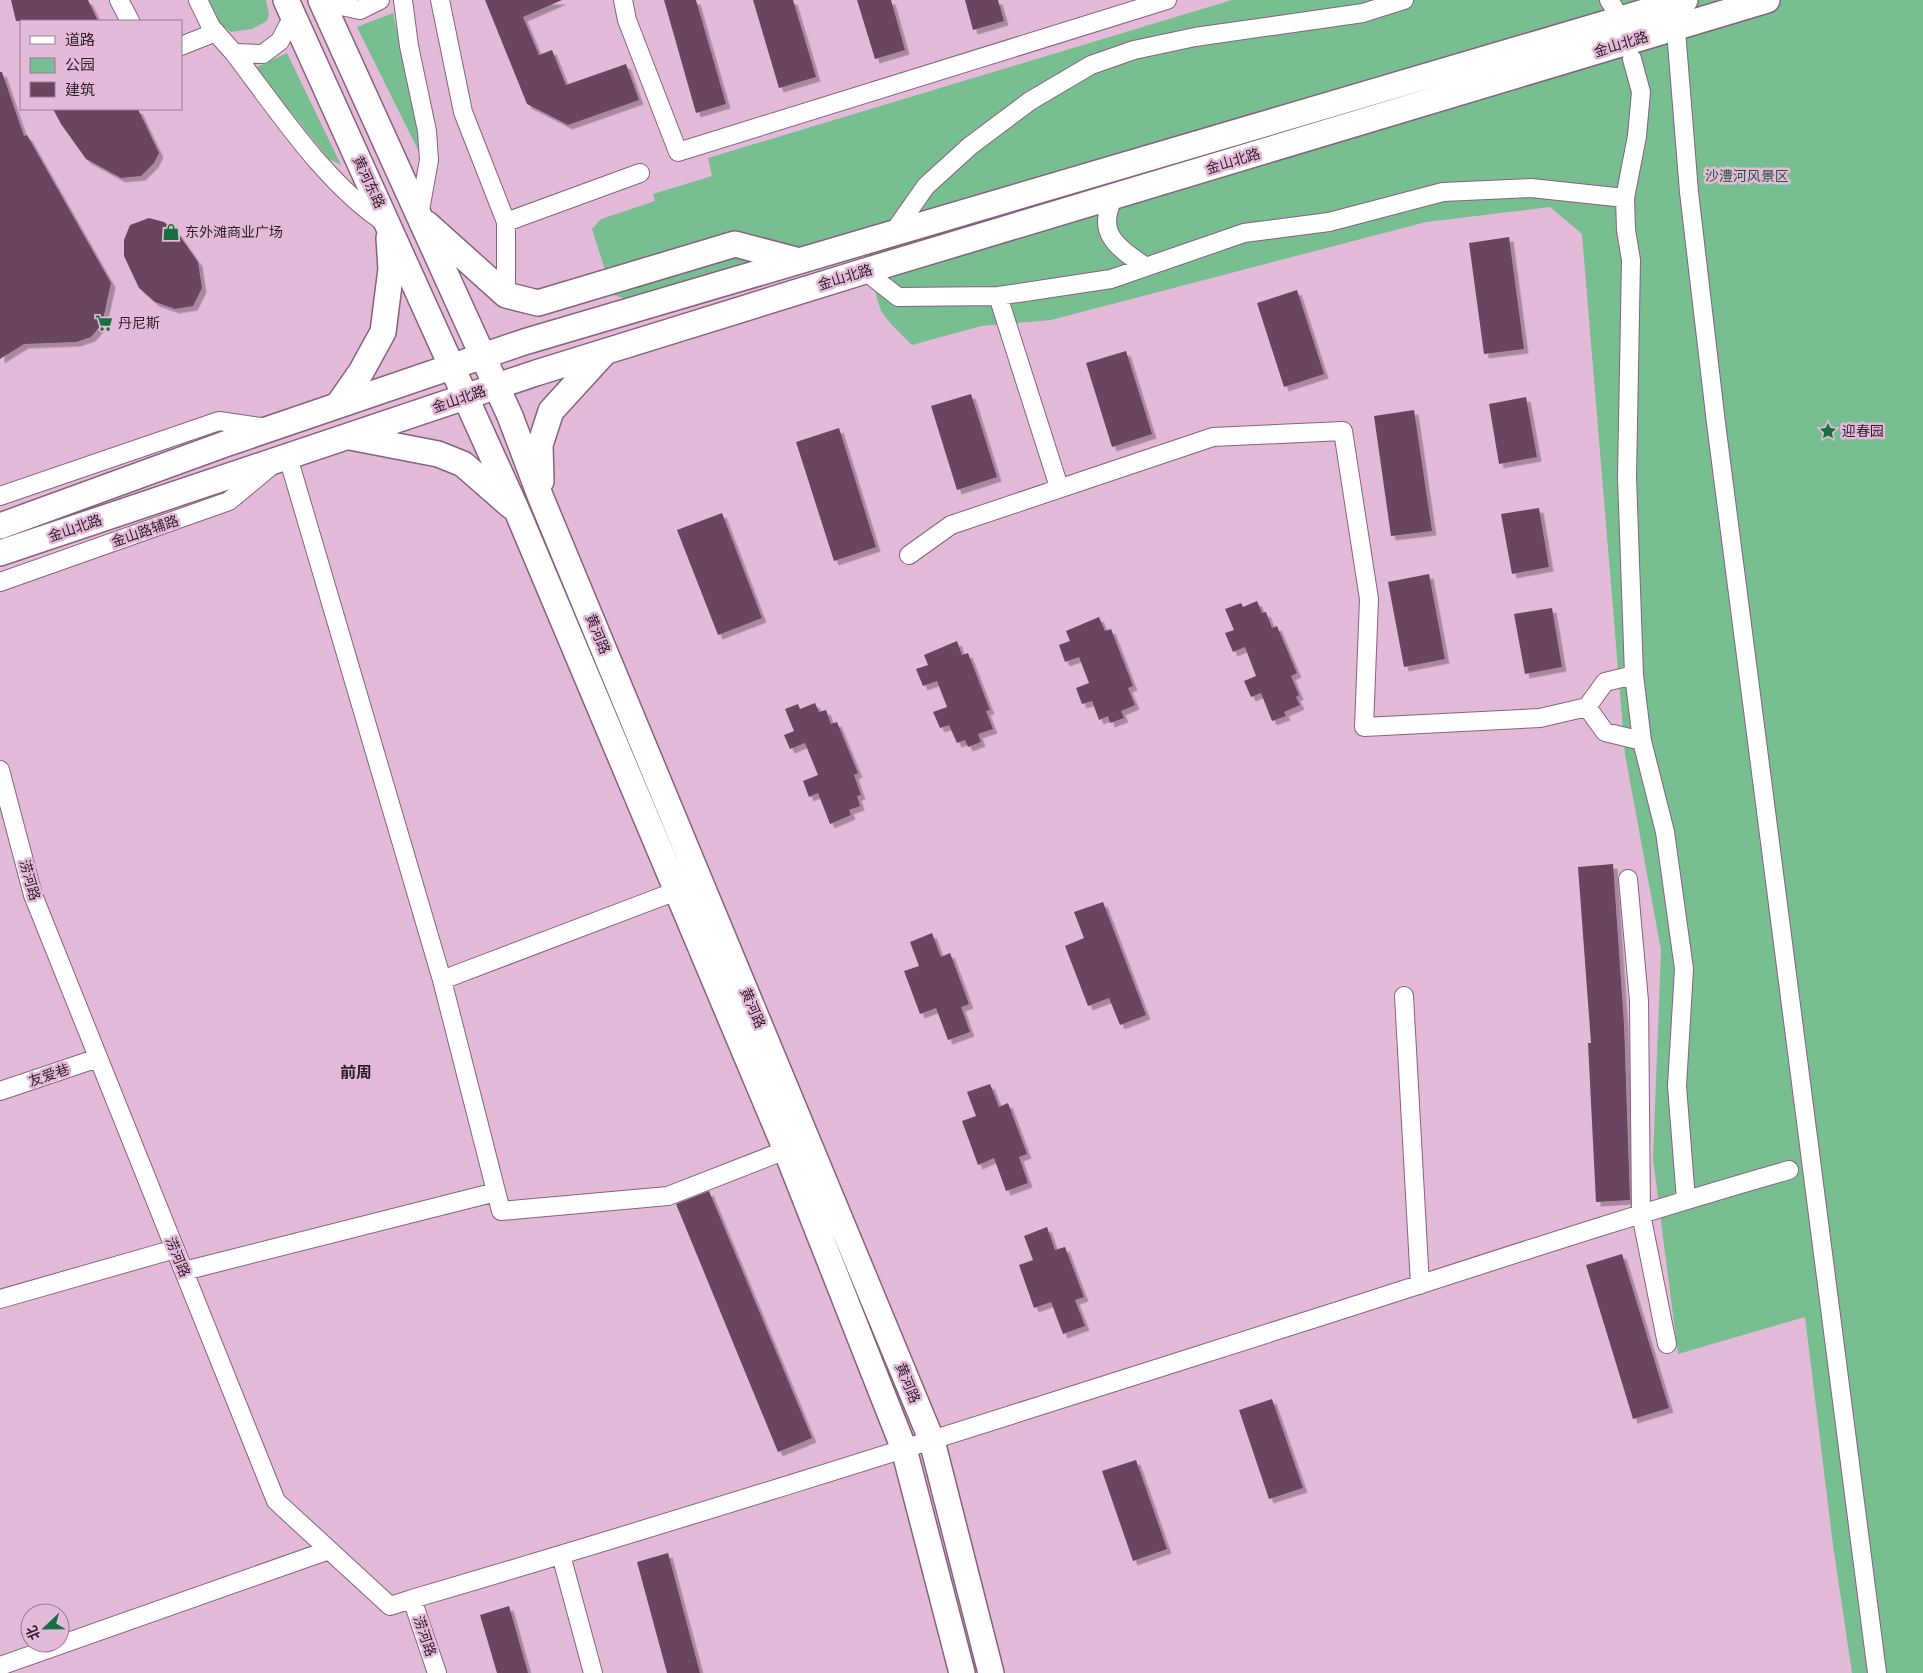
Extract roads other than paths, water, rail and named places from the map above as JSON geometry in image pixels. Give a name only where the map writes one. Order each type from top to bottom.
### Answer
[{"type":"main road","points":[[1680,11],[1767,0]]},
{"type":"main road","points":[[322,1],[481,355]]},
{"type":"main road","name":"黄河东路","points":[[290,8],[452,365]]},
{"type":"main road","name":"金山北路","points":[[0,526],[270,428],[481,355],[796,260],[1680,11]]},
{"type":"main road","name":"金山北路","points":[[0,554],[159,498],[350,437],[465,396],[865,271],[1114,197],[1680,11]]},
{"type":"main road","points":[[419,216],[479,273],[506,295],[538,303],[735,244],[796,260]]},
{"type":"main road","points":[[338,405],[361,372],[383,332],[391,269],[389,226]]},
{"type":"main road","points":[[541,498],[540,445],[551,411],[605,352]]},
{"type":"main road","name":"黄河路","points":[[481,355],[496,386],[541,498],[689,886],[786,1150],[904,1449],[962,1673]]},
{"type":"main road","name":"黄河路","points":[[452,365],[689,886],[932,1440],[991,1673]]},
{"type":"main road","points":[[350,437],[438,454],[464,464],[517,511]]},
{"type":"street","points":[[120,0],[130,20]]},
{"type":"street","points":[[198,0],[211,27],[339,184],[368,212],[389,226]]},
{"type":"street","points":[[322,1],[360,10],[380,0]]},
{"type":"street","points":[[403,0],[409,46],[427,131],[429,160],[419,216]]},
{"type":"street","points":[[440,0],[463,112],[506,222],[506,295]]},
{"type":"street","points":[[623,0],[627,20],[678,152],[1167,0]]},
{"type":"street","points":[[893,233],[926,186],[970,146],[1030,101],[1091,65],[1134,50],[1195,37],[1363,13],[1404,0]]},
{"type":"street","points":[[234,54],[263,54],[280,41],[290,8]]},
{"type":"street","points":[[1680,11],[1689,192],[1716,422],[1876,1673]]},
{"type":"street","points":[[182,46],[216,32]]},
{"type":"street","points":[[1632,59],[1641,92],[1637,136],[1625,198],[1626,230],[1631,260],[1627,477],[1634,675],[1642,741],[1665,832],[1684,968],[1677,1086],[1686,1200]]},
{"type":"street","points":[[506,222],[640,173]]},
{"type":"street","points":[[865,271],[898,297],[998,296],[1110,279],[1244,233],[1329,222],[1443,192],[1531,188],[1625,198]]},
{"type":"street","points":[[1114,197],[1106,212],[1110,237],[1124,252],[1146,267]]},
{"type":"street","points":[[998,296],[1059,487]]},
{"type":"street","points":[[0,496],[219,421],[270,428]]},
{"type":"street","points":[[909,554],[951,525],[1059,487],[1213,437],[1344,431],[1369,598],[1364,727],[1540,718],[1587,707],[1605,682],[1634,675]]},
{"type":"street","points":[[283,459],[442,980],[501,1211],[668,1196],[786,1150]]},
{"type":"street","name":"金山路辅路","points":[[0,582],[230,501],[283,459]]},
{"type":"street","points":[[1587,707],[1605,732],[1642,741]]},
{"type":"street","name":"涝河路","points":[[0,770],[33,895],[276,1500],[390,1606],[412,1599],[437,1673]]},
{"type":"street","points":[[1628,879],[1639,1001],[1641,1214],[1667,1344]]},
{"type":"street","points":[[442,980],[689,886]]},
{"type":"street","points":[[1404,996],[1420,1285]]},
{"type":"street","name":"友爱巷","points":[[0,1091],[98,1058]]},
{"type":"street","points":[[412,1599],[904,1449],[1641,1214],[1789,1170]]},
{"type":"street","points":[[184,1271],[496,1192]]},
{"type":"street","points":[[0,1299],[174,1249]]},
{"type":"street","points":[[0,1666],[329,1550]]},
{"type":"street","points":[[561,1555],[593,1673]]},
{"type":"place","name":"东外滩商业广场","points":[[171,232]]},
{"type":"place","name":"丹尼斯","points":[[104,323]]},
{"type":"place","name":"迎春园","points":[[1828,431]]},
{"type":"district","name":"前周","points":[[356,1072]]},
{"type":"park label","name":"沙澧河风景区","points":[[1747,176]]}]
